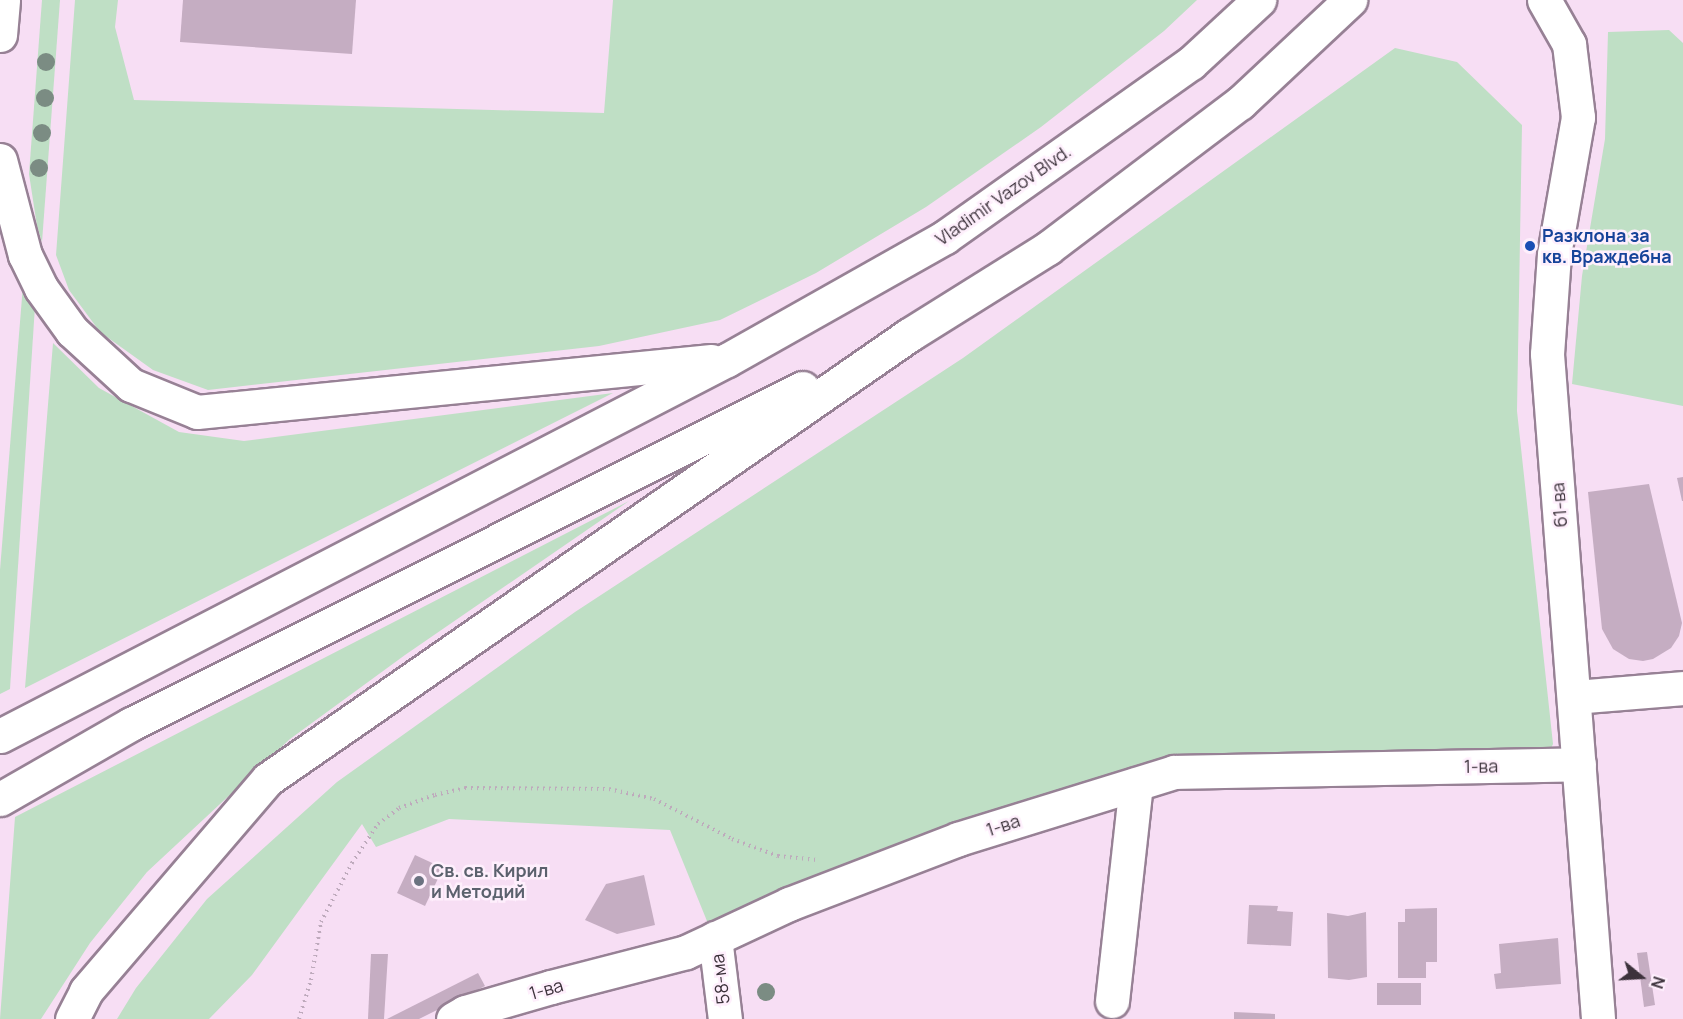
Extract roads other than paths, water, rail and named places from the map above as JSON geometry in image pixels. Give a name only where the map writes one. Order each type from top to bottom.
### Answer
[{"type":"main road","points":[[0,35],[3,0]]},
{"type":"main road","name":"Vladimir Vazov Blvd.","points":[[0,736],[728,360],[945,237],[1191,63],[1259,0]]},
{"type":"main road","points":[[72,1019],[86,992],[268,778],[909,335],[1048,248],[1240,103],[1350,0]]},
{"type":"main road","name":"61-ва","points":[[1544,0],[1569,44],[1578,117],[1554,254],[1547,354],[1598,1019]]},
{"type":"main road","points":[[0,160],[25,255],[41,288],[72,331],[131,385],[197,412],[728,360]]},
{"type":"main road","points":[[0,799],[131,724],[909,335]]},
{"type":"main road","points":[[1574,697],[1683,688]]},
{"type":"main road","name":"1-ва","points":[[453,1019],[465,1012],[551,987],[686,952],[789,904],[958,839],[1174,772],[1579,764]]},
{"type":"main road","points":[[1112,1001],[1136,784]]},
{"type":"main road","name":"58-ма","points":[[715,938],[725,1019]]},
{"type":"place","name":"Разклона за кв. Враждебна","points":[[1530,246]]},
{"type":"place","name":"Св. св. Кирил и Методий","points":[[419,881]]}]
